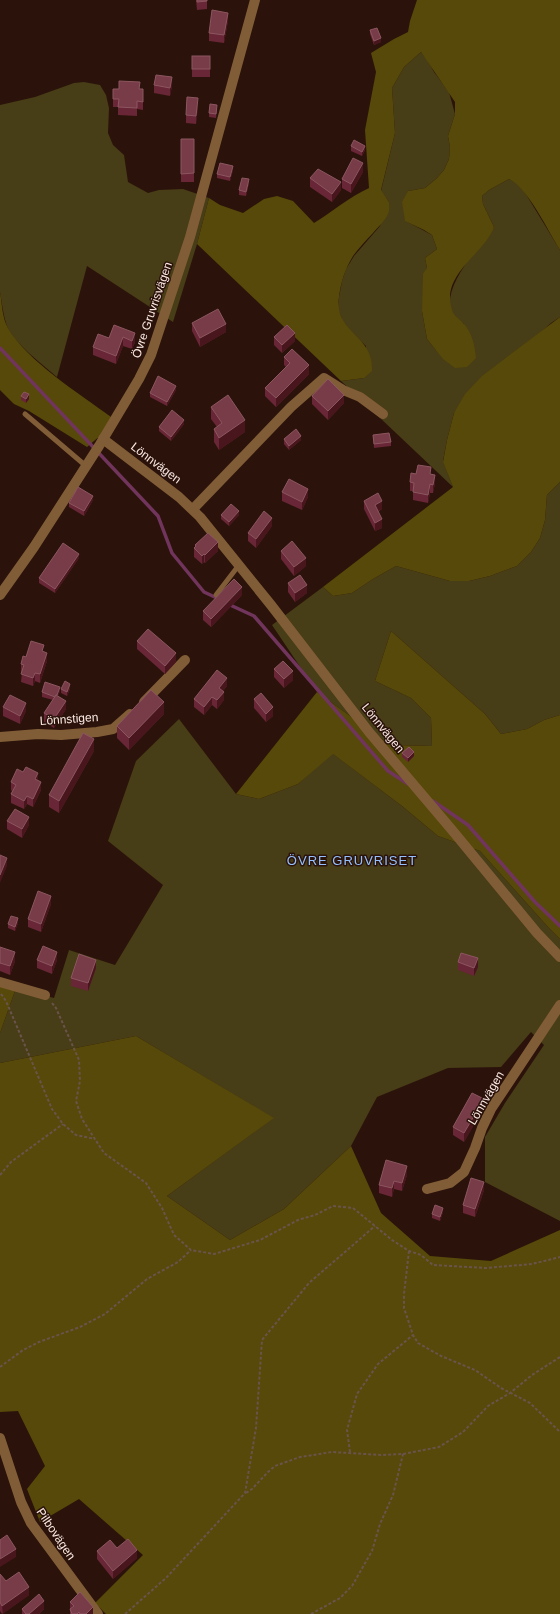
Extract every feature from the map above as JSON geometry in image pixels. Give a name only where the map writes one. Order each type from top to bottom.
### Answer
[{"type":"street","name":"Övre Gruvrisvägen","points":[[0,596],[34,547],[98,447],[139,380],[155,346],[196,219],[256,0]]},
{"type":"street","points":[[192,509],[281,418],[324,378],[343,390],[360,397],[383,414]]},
{"type":"street","name":"Lönnvägen","points":[[98,447],[173,492],[192,509],[239,565],[369,732],[537,933],[560,957]]},
{"type":"street","name":"Lönnstigen","points":[[0,737],[38,734],[84,734],[112,728],[143,702],[185,660]]},
{"type":"street","points":[[0,982],[45,995]]},
{"type":"street","name":"Lönnvägen","points":[[427,1189],[450,1183],[464,1172],[491,1109],[560,1005]]},
{"type":"street","name":"Pilbovägen","points":[[0,1438],[21,1502],[31,1523],[98,1614]]},
{"type":"lane","points":[[25,414],[86,466]]},
{"type":"lane","points":[[216,595],[239,565]]},
{"type":"path","points":[[0,993],[6,1001],[52,1109],[63,1124],[76,1135],[95,1139]]},
{"type":"path","points":[[56,1008],[79,1060],[80,1081],[76,1101],[82,1119],[104,1153],[146,1183],[162,1208],[174,1235],[191,1250],[214,1254],[260,1240],[298,1220],[315,1215],[333,1206],[353,1208],[392,1240],[409,1251],[421,1255],[433,1264],[486,1268],[532,1264],[560,1257]]},
{"type":"path","points":[[0,1175],[11,1162],[63,1124]]},
{"type":"path","points":[[245,1494],[256,1428],[262,1340],[309,1282],[375,1226]]},
{"type":"path","points":[[0,1368],[23,1350],[105,1314],[147,1279],[178,1262],[191,1250]]},
{"type":"path","points":[[409,1251],[404,1294],[404,1308],[413,1336],[418,1343],[435,1353],[475,1370],[510,1393],[530,1403],[560,1432]]},
{"type":"path","points":[[350,1452],[347,1430],[357,1394],[378,1364],[413,1336]]},
{"type":"path","points":[[125,1614],[166,1578],[245,1494],[275,1466],[300,1457],[332,1452],[381,1455],[403,1454],[438,1447],[463,1432],[488,1406],[510,1393],[532,1375],[560,1357]]},
{"type":"path","points":[[311,1614],[340,1598],[352,1586],[372,1551],[380,1524],[393,1495],[403,1454]]},
{"type":"shaded area","points":[[417,0],[560,0],[560,250],[530,200],[516,184],[509,179],[489,190],[482,196],[483,204],[494,227],[489,237],[459,273],[453,283],[450,294],[453,312],[471,335],[476,358],[467,367],[455,368],[443,359],[427,339],[422,311],[423,274],[427,268],[425,258],[437,249],[432,235],[405,221],[402,202],[408,191],[425,188],[444,170],[449,159],[450,147],[448,136],[455,114],[455,102],[421,52],[404,67],[392,88],[395,133],[381,190],[389,202],[389,212],[387,217],[350,261],[342,281],[339,297],[339,309],[342,319],[367,349],[371,359],[372,371],[364,378],[341,381],[197,244],[209,198],[220,205],[243,213],[264,199],[277,196],[293,201],[314,223],[369,188],[365,130],[376,72],[371,53],[408,32]]},
{"type":"shaded area","points":[[421,52],[449,92],[455,114],[448,136],[450,147],[449,159],[444,170],[425,188],[408,191],[406,221],[432,235],[437,249],[425,258],[427,268],[422,311],[427,339],[436,350],[464,324],[454,316],[450,306],[451,295],[455,282],[470,257],[494,227],[483,204],[482,196],[489,190],[509,179],[516,182],[524,191],[560,250],[560,317],[551,323],[454,413],[443,461],[453,487],[341,381],[364,378],[366,346],[343,322],[338,309],[342,281],[346,269],[354,256],[380,226],[389,202],[381,191],[395,133],[392,88],[404,67]]},
{"type":"shaded area","points":[[84,82],[100,85],[106,95],[109,108],[108,133],[113,145],[124,155],[128,182],[148,193],[159,190],[183,189],[209,198],[197,244],[173,322],[87,266],[57,377],[29,353],[11,333],[7,326],[4,313],[0,292],[0,105],[35,97],[74,83]]},
{"type":"shaded area","points":[[0,292],[4,320],[8,328],[28,353],[55,376],[111,417],[101,435],[87,447],[29,411],[14,404],[0,390]]},
{"type":"shaded area","points":[[560,317],[560,482],[547,495],[545,520],[540,538],[531,552],[517,566],[490,576],[469,581],[450,581],[396,566],[352,593],[333,596],[323,587],[453,487],[443,462],[454,413],[465,394],[482,376]]},
{"type":"shaded area","points":[[560,482],[560,715],[544,720],[527,729],[501,734],[485,714],[391,631],[375,681],[411,698],[431,718],[432,746],[390,745],[317,692],[272,625],[323,587],[333,596],[352,593],[396,566],[450,581],[469,581],[490,576],[517,566],[531,552],[540,538],[545,520],[547,495]]},
{"type":"shaded area","points":[[391,631],[485,714],[501,734],[527,729],[544,720],[560,715],[560,939],[480,851],[438,836],[402,806],[333,754],[298,784],[259,799],[236,794],[317,692],[390,745],[432,746],[431,718],[411,698],[375,681]]},
{"type":"shaded area","points":[[179,719],[236,794],[259,799],[298,784],[332,753],[402,806],[438,836],[480,851],[560,939],[560,1221],[485,1182],[485,1137],[505,1103],[544,1045],[531,1032],[501,1067],[448,1068],[377,1097],[351,1146],[284,1209],[230,1240],[167,1196],[273,1118],[136,1036],[0,1063],[0,1033],[16,988],[54,998],[69,950],[115,965],[163,885],[108,841],[136,761]]},
{"type":"shaded area","points":[[0,983],[16,988],[0,1033]]},
{"type":"shaded area","points":[[136,1036],[274,1118],[167,1196],[230,1240],[284,1209],[351,1146],[381,1213],[430,1256],[491,1261],[560,1230],[560,1614],[106,1614],[95,1603],[143,1555],[79,1499],[40,1522],[27,1489],[45,1466],[18,1411],[0,1412],[0,1063]]},
{"type":"building","points":[[197,0],[207,0],[207,1],[197,2]]},
{"type":"building","points":[[212,10],[228,13],[224,35],[209,33]]},
{"type":"building","points":[[377,28],[381,38],[374,41],[370,30]]},
{"type":"building","points":[[192,56],[210,56],[210,69],[192,69]]},
{"type":"building","points":[[156,75],[172,77],[170,88],[154,85]]},
{"type":"building","points":[[119,81],[140,82],[139,89],[143,89],[143,102],[137,101],[137,108],[118,107],[119,99],[113,99],[113,89],[119,89]]},
{"type":"building","points":[[187,97],[198,98],[196,116],[186,115]]},
{"type":"building","points":[[210,104],[217,105],[216,114],[209,113]]},
{"type":"building","points":[[181,139],[194,139],[194,173],[181,174]]},
{"type":"building","points":[[354,140],[365,146],[362,152],[351,146]]},
{"type":"building","points":[[353,158],[363,163],[351,184],[342,179]]},
{"type":"building","points":[[220,163],[233,166],[230,177],[217,174]]},
{"type":"building","points":[[318,169],[341,182],[332,194],[310,178]]},
{"type":"building","points":[[242,178],[249,179],[246,192],[239,190]]},
{"type":"building","points":[[218,309],[226,324],[200,338],[192,323]]},
{"type":"building","points":[[114,325],[135,333],[132,341],[123,337],[116,356],[93,347],[98,334],[109,338]]},
{"type":"building","points":[[287,325],[295,333],[282,345],[274,337]]},
{"type":"building","points":[[292,349],[309,365],[276,398],[265,388],[290,363],[284,357]]},
{"type":"building","points":[[158,376],[176,386],[167,402],[150,393]]},
{"type":"building","points":[[328,379],[344,395],[328,411],[312,396]]},
{"type":"building","points":[[24,392],[29,394],[26,399],[21,396]]},
{"type":"building","points":[[228,395],[245,420],[219,438],[214,429],[222,423],[211,407]]},
{"type":"building","points":[[172,410],[184,420],[171,437],[159,427]]},
{"type":"building","points":[[296,429],[301,436],[289,446],[284,439]]},
{"type":"building","points":[[389,433],[391,442],[374,444],[373,435]]},
{"type":"building","points":[[418,465],[431,467],[430,474],[435,475],[433,485],[430,484],[428,495],[413,492],[414,483],[410,482],[411,473],[416,474]]},
{"type":"building","points":[[289,479],[308,489],[302,502],[282,492]]},
{"type":"building","points":[[78,487],[93,496],[84,511],[69,503]]},
{"type":"building","points":[[378,493],[382,501],[375,505],[382,519],[375,523],[364,501]]},
{"type":"building","points":[[231,504],[239,511],[229,522],[221,515]]},
{"type":"building","points":[[264,511],[272,518],[256,539],[248,533]]},
{"type":"building","points":[[208,533],[218,542],[205,555],[204,554],[202,556],[194,548],[196,546],[195,545]]},
{"type":"building","points":[[292,541],[306,558],[294,567],[281,551]]},
{"type":"building","points":[[63,543],[79,554],[55,589],[39,578]]},
{"type":"building","points":[[300,575],[307,585],[295,593],[288,583]]},
{"type":"building","points":[[234,579],[242,587],[211,619],[203,611]]},
{"type":"building","points":[[148,629],[176,653],[165,666],[137,641]]},
{"type":"building","points":[[31,641],[44,645],[42,651],[47,653],[40,674],[35,673],[33,678],[21,674],[24,665],[21,664],[23,656],[26,657]]},
{"type":"building","points":[[283,661],[293,671],[284,679],[274,669]]},
{"type":"building","points":[[217,670],[227,678],[219,688],[224,692],[217,700],[212,697],[204,707],[194,699]]},
{"type":"building","points":[[65,681],[70,684],[67,692],[61,689]]},
{"type":"building","points":[[45,682],[60,687],[55,697],[42,692]]},
{"type":"building","points":[[151,690],[164,702],[129,738],[117,726]]},
{"type":"building","points":[[261,693],[273,707],[266,714],[254,699]]},
{"type":"building","points":[[10,695],[26,703],[20,716],[3,707]]},
{"type":"building","points":[[56,695],[66,701],[54,719],[44,713]]},
{"type":"building","points":[[83,733],[94,739],[59,801],[49,795]]},
{"type":"building","points":[[409,747],[414,752],[408,758],[402,753]]},
{"type":"building","points":[[26,767],[38,773],[35,779],[41,782],[33,799],[27,796],[24,801],[11,794],[16,785],[11,782],[17,769],[23,772]]},
{"type":"building","points":[[15,809],[29,817],[22,829],[7,821]]},
{"type":"building","points":[[0,855],[7,858],[0,875]]},
{"type":"building","points":[[38,891],[51,896],[41,924],[28,919]]},
{"type":"building","points":[[11,916],[18,918],[15,927],[8,924]]},
{"type":"building","points":[[43,946],[57,952],[52,966],[37,960]]},
{"type":"building","points":[[0,947],[15,952],[10,966],[0,963]]},
{"type":"building","points":[[461,953],[478,958],[474,968],[458,962]]},
{"type":"building","points":[[79,954],[96,960],[88,983],[71,978]]},
{"type":"building","points":[[472,1093],[484,1099],[464,1133],[453,1127]]},
{"type":"building","points":[[386,1160],[407,1166],[402,1183],[394,1181],[392,1188],[379,1185]]},
{"type":"building","points":[[471,1178],[484,1182],[475,1209],[463,1205]]},
{"type":"building","points":[[435,1205],[443,1208],[440,1217],[432,1214]]},
{"type":"building","points":[[7,1535],[16,1549],[0,1559],[0,1540]]},
{"type":"building","points":[[128,1539],[137,1550],[113,1571],[97,1551],[110,1540],[117,1548]]},
{"type":"building","points":[[19,1572],[29,1587],[2,1606],[0,1602],[0,1574],[6,1581]]},
{"type":"building","points":[[80,1592],[93,1607],[86,1614],[80,1614],[79,1612],[77,1614],[72,1614],[70,1609],[74,1606],[70,1602]]},
{"type":"building","points":[[39,1594],[44,1601],[29,1614],[26,1614],[22,1609]]},
{"type":"waterway","points":[[0,348],[158,516],[172,553],[204,592],[219,599]]},
{"type":"waterway","points":[[228,604],[254,616],[388,771],[408,784]]},
{"type":"waterway","points":[[433,801],[468,825],[535,902],[560,926]]},
{"type":"district","name":"ÖVRE GRUVRISET","points":[[352,860]]}]
